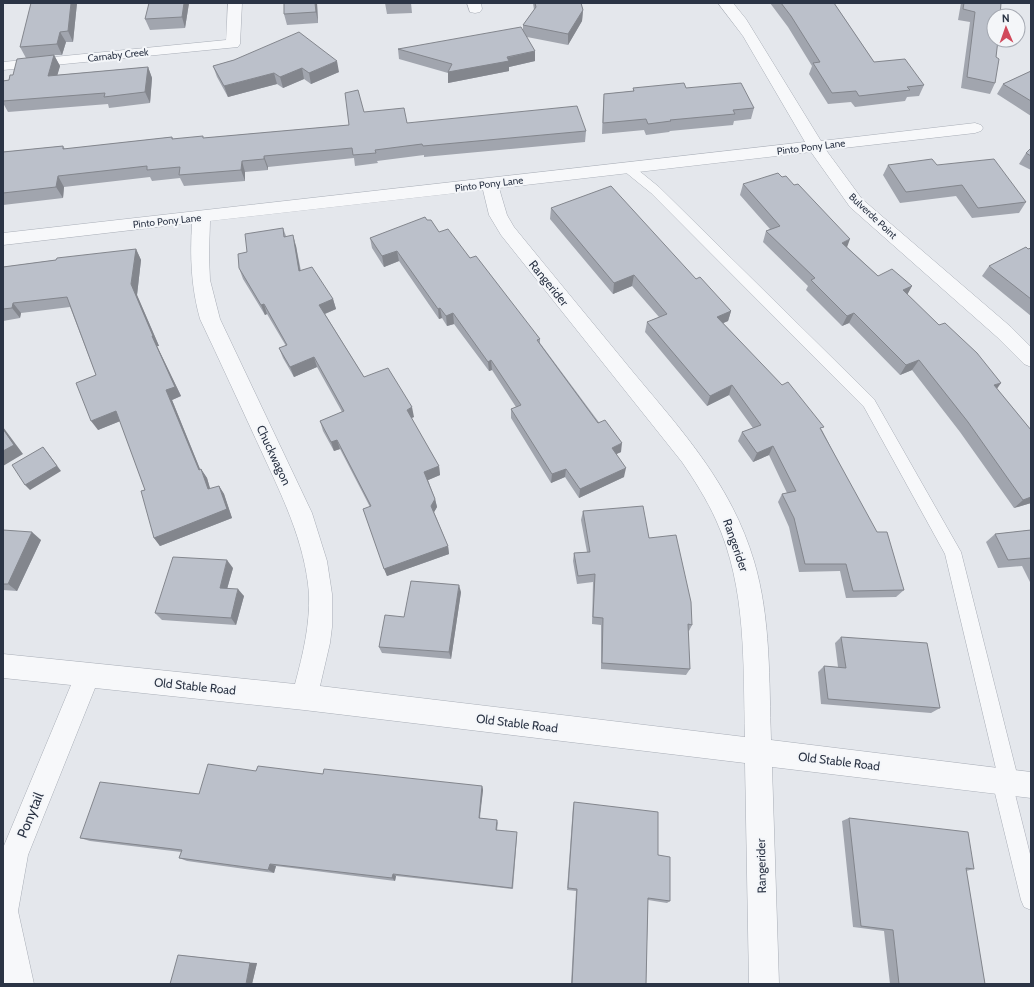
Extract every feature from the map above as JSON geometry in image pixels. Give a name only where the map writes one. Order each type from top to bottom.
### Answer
[{"type":"street","name":"Carnaby Creek","points":[[3,66],[233,44],[235,3]]},
{"type":"street","name":"Bulverde Point","points":[[725,3],[741,21],[816,146],[844,189],[856,203],[1004,332],[1031,359]]},
{"type":"street","name":"Pinto Pony Lane","points":[[3,239],[976,128]]},
{"type":"street","name":"Rangerider","points":[[490,184],[498,215],[507,231],[690,456],[707,480],[723,507],[735,536],[745,568],[752,601],[755,635],[764,984]]},
{"type":"street","name":"Chuckwagon","points":[[202,217],[199,260],[200,284],[204,303],[210,319],[301,513],[310,535],[320,582],[321,606],[318,642],[304,697]]},
{"type":"street","name":"Old Stable Road","points":[[3,666],[87,676],[304,697],[1014,783]]},
{"type":"street","name":"Ponytail","points":[[19,984],[4,911],[14,854],[87,676]]},
{"type":"lane","points":[[628,168],[655,190],[869,403],[953,552],[1014,783],[1031,900]]},
{"type":"building","points":[[31,3],[71,3],[68,31],[60,32],[57,44],[20,47]]},
{"type":"building","points":[[149,3],[184,3],[182,17],[145,19]]},
{"type":"building","points":[[284,3],[315,3],[316,12],[284,14]]},
{"type":"building","points":[[535,3],[581,3],[583,10],[568,34],[523,25],[536,7]]},
{"type":"building","points":[[781,3],[834,3],[874,62],[905,59],[924,85],[907,87],[910,90],[859,96],[856,91],[832,93],[813,63],[820,62]]},
{"type":"building","points":[[964,3],[1001,3],[1001,8],[986,8],[986,48],[997,48],[996,57],[999,59],[995,83],[967,77],[975,12],[963,9]]},
{"type":"building","points":[[521,27],[535,51],[507,57],[509,61],[448,72],[452,64],[398,49]]},
{"type":"building","points":[[299,32],[337,61],[309,73],[302,68],[280,77],[274,73],[224,86],[213,66],[234,60]]},
{"type":"building","points":[[54,55],[48,76],[148,67],[145,92],[104,97],[105,93],[3,101],[3,81],[9,80],[10,75],[13,75],[17,59]]},
{"type":"building","points":[[1031,71],[1031,101],[1003,84]]},
{"type":"building","points":[[684,83],[686,88],[741,83],[754,108],[733,110],[735,114],[670,120],[671,121],[648,124],[646,119],[603,123],[604,94],[634,91],[633,88]]},
{"type":"building","points":[[358,90],[364,112],[404,108],[407,123],[577,106],[586,131],[423,146],[422,144],[375,150],[376,153],[353,155],[352,148],[264,156],[264,159],[242,161],[241,170],[179,175],[180,167],[147,170],[147,166],[58,176],[56,187],[3,193],[3,152],[63,146],[63,149],[172,137],[172,139],[203,136],[203,138],[349,125],[345,93]]},
{"type":"building","points":[[1031,148],[1031,156],[1026,153]]},
{"type":"building","points":[[932,159],[937,165],[994,159],[1026,202],[978,208],[962,185],[906,192],[888,165]]},
{"type":"building","points":[[778,173],[782,177],[786,176],[794,185],[798,184],[850,239],[842,243],[878,276],[892,269],[912,286],[903,290],[939,325],[945,323],[977,353],[1001,383],[994,385],[1031,430],[1031,497],[1023,500],[968,422],[919,360],[906,365],[854,313],[847,316],[811,280],[815,278],[766,231],[780,226],[743,184]]},
{"type":"building","points":[[611,186],[696,279],[700,277],[731,311],[717,317],[782,385],[788,382],[824,427],[820,428],[877,532],[887,532],[904,590],[853,591],[846,564],[805,564],[794,518],[782,494],[796,491],[773,446],[757,453],[742,432],[761,425],[732,385],[710,396],[647,322],[667,314],[634,275],[614,283],[551,208]]},
{"type":"building","points":[[425,217],[427,220],[431,220],[439,232],[448,229],[470,258],[476,256],[540,339],[537,340],[598,423],[605,420],[622,443],[612,448],[626,468],[580,489],[566,469],[552,474],[511,409],[521,405],[491,360],[488,362],[453,313],[446,316],[440,308],[438,309],[397,251],[382,256],[370,238]]},
{"type":"building","points":[[283,228],[284,237],[293,235],[299,271],[312,267],[333,299],[319,305],[364,377],[388,368],[412,407],[407,410],[439,466],[424,472],[435,499],[431,506],[448,546],[384,569],[363,509],[371,506],[337,440],[331,442],[320,421],[344,411],[314,357],[290,367],[279,348],[287,345],[264,304],[261,305],[239,268],[238,254],[247,252],[245,234]]},
{"type":"building","points":[[1026,247],[1028,249],[1031,248],[1031,299],[989,266]]},
{"type":"building","points":[[136,249],[131,284],[175,387],[166,390],[199,470],[201,469],[208,489],[219,486],[227,509],[154,538],[141,491],[145,490],[116,411],[91,421],[76,383],[96,375],[67,297],[13,303],[12,308],[3,309],[3,267],[56,260],[57,258]]},
{"type":"building","points":[[3,429],[14,445],[3,451]]},
{"type":"building","points":[[43,447],[57,466],[25,485],[12,465]]},
{"type":"building","points":[[643,506],[649,538],[676,535],[691,602],[692,625],[688,624],[690,669],[602,663],[603,618],[593,617],[595,574],[578,576],[574,553],[590,552],[583,511]]},
{"type":"building","points":[[3,530],[32,532],[8,584],[3,584]]},
{"type":"building","points":[[1031,530],[1031,558],[1008,560],[995,534]]},
{"type":"building","points":[[173,557],[227,560],[220,588],[238,589],[231,618],[155,613]]},
{"type":"building","points":[[411,581],[459,585],[449,652],[379,647],[385,615],[404,617]]},
{"type":"building","points":[[841,637],[927,643],[940,708],[828,699],[824,666],[846,668]]},
{"type":"building","points":[[208,764],[256,771],[258,766],[323,774],[324,769],[482,786],[479,818],[497,820],[496,830],[517,832],[512,888],[393,874],[392,878],[270,864],[268,870],[179,858],[182,850],[80,838],[100,782],[199,794]]},
{"type":"building","points":[[574,802],[658,812],[658,855],[670,857],[670,901],[648,898],[646,984],[572,984],[577,889],[568,888]]},
{"type":"building","points":[[849,818],[968,832],[974,869],[966,868],[985,984],[899,984],[893,930],[861,926]]},
{"type":"building","points":[[178,955],[250,963],[246,984],[170,984]]}]
